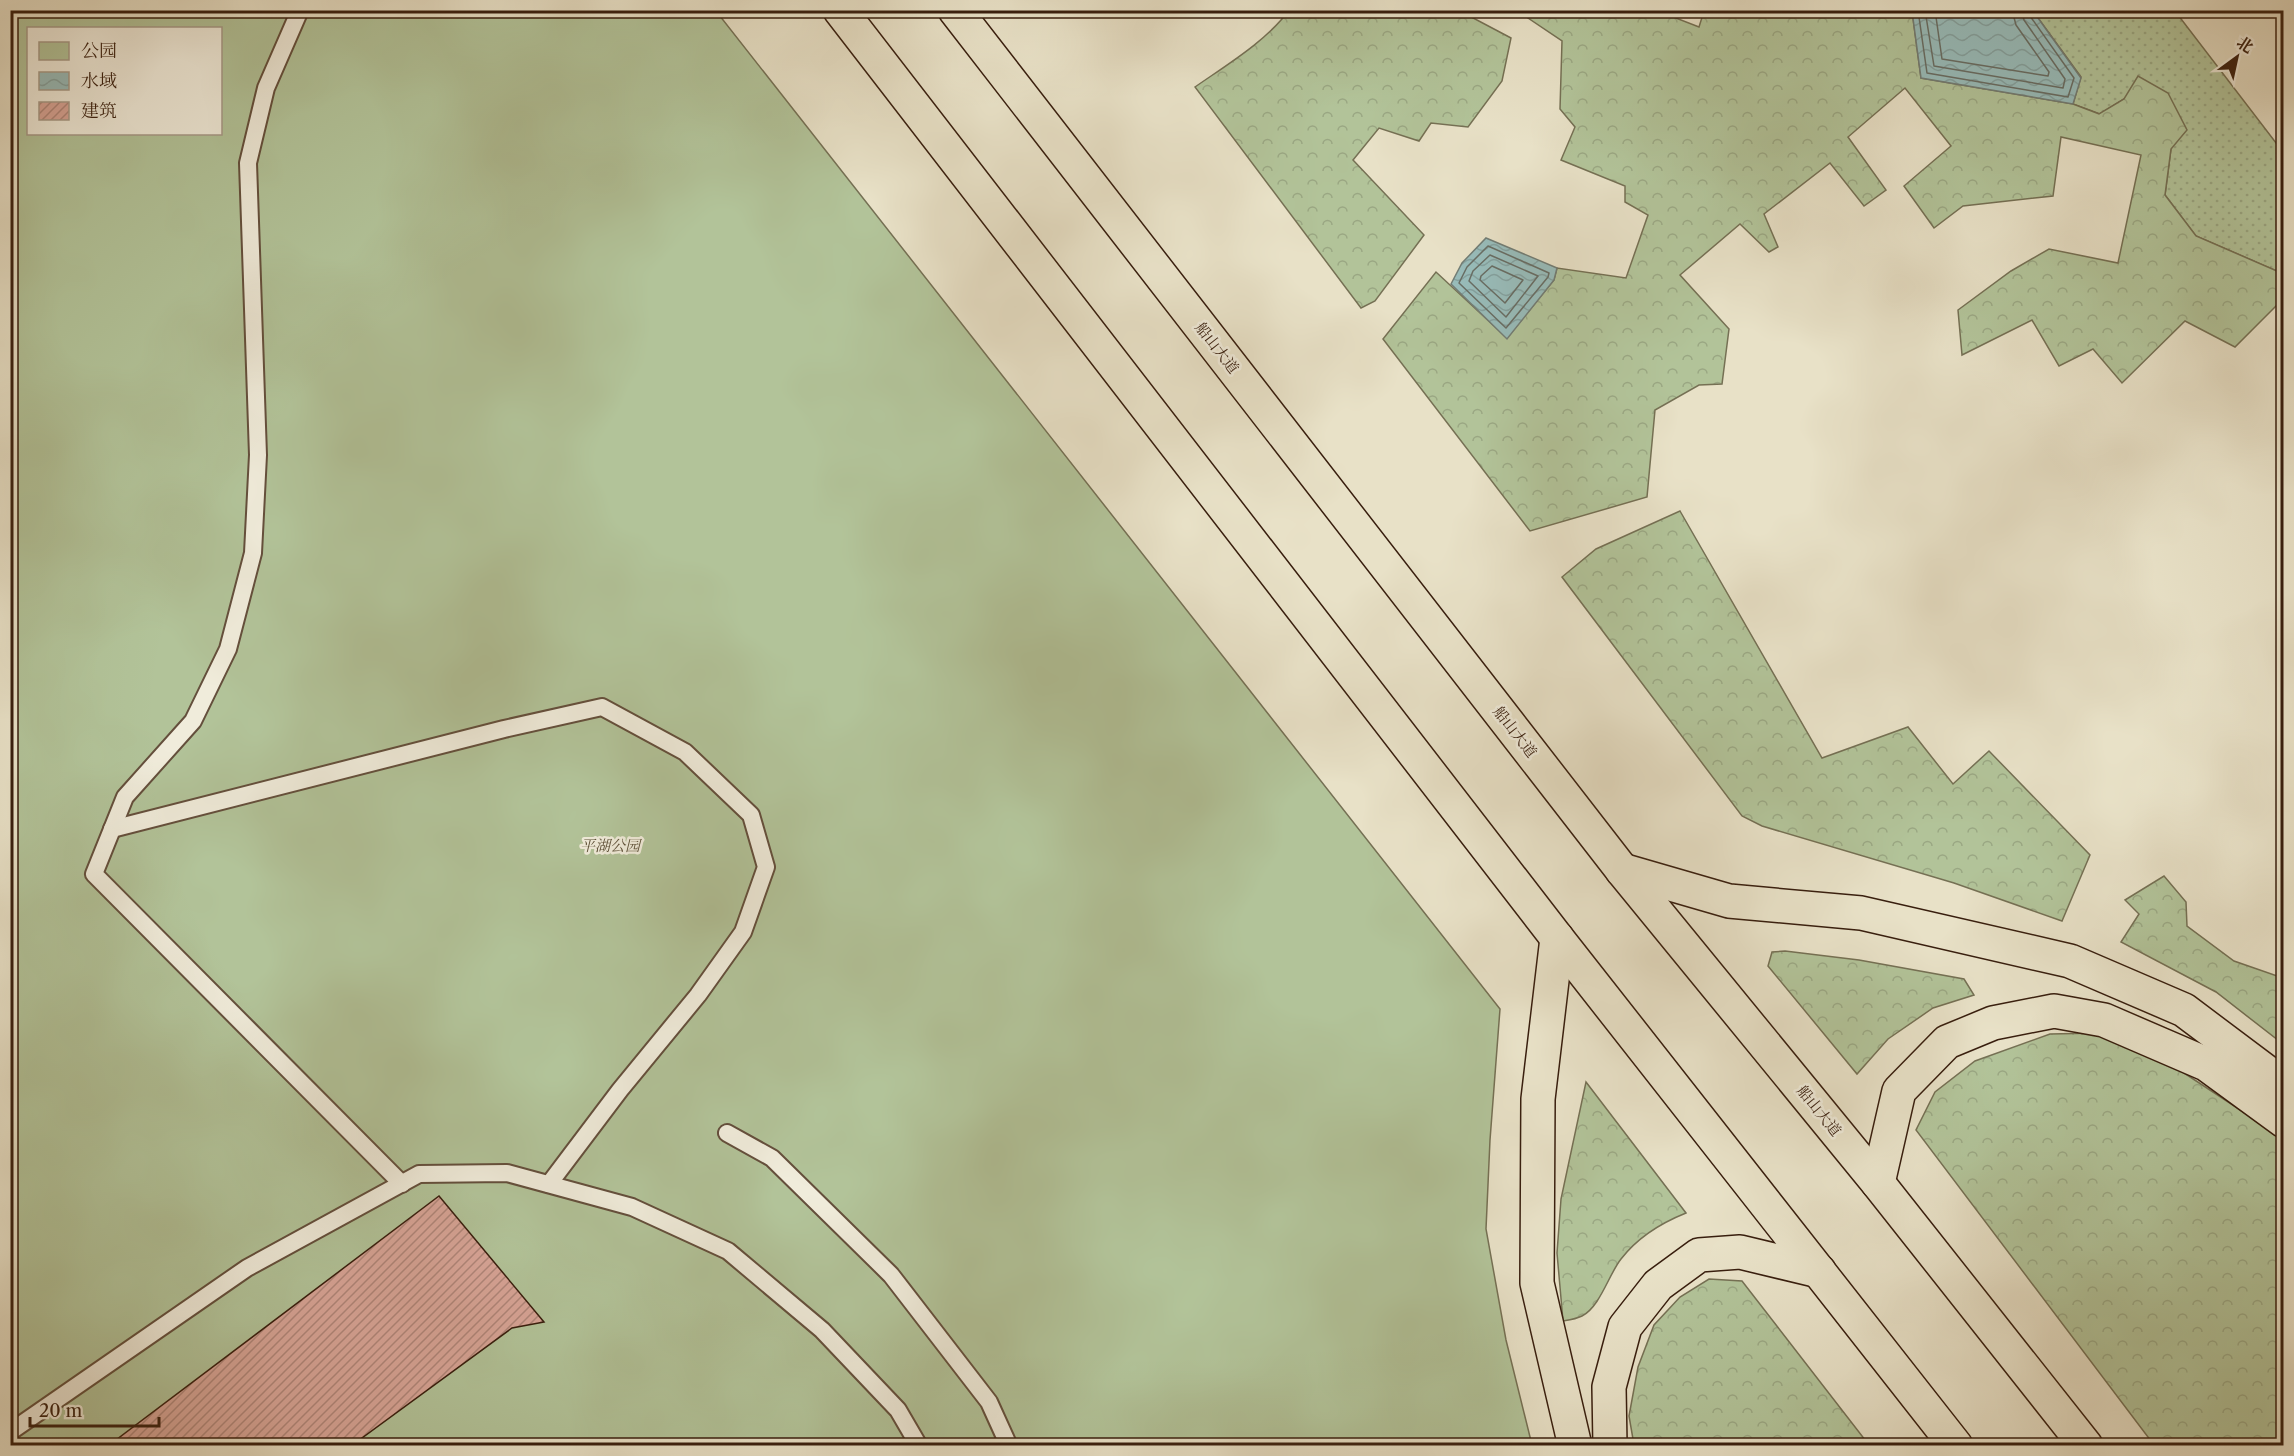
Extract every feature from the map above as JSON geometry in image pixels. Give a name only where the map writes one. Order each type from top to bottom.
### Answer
[{"type":"highway","points":[[840,10],[1557,938],[1956,1446]]},
{"type":"highway","name":"船山大道","points":[[955,10],[1622,870],[1878,1183],[2086,1446]]},
{"type":"highway","points":[[1622,870],[1729,901],[1861,913],[2070,961],[2184,1010],[2283,1085]]},
{"type":"highway","points":[[1557,938],[1539,1100],[1537,1283],[1575,1446]]},
{"type":"highway","points":[[1878,1183],[1899,1091],[1947,1042],[1993,1023],[2054,1011],[2104,1020],[2206,1064],[2283,1120]]},
{"type":"highway","points":[[1610,1446],[1609,1387],[1625,1327],[1658,1285],[1699,1255],[1740,1252],[1819,1271]]},
{"type":"lane","points":[[300,10],[266,88],[248,163],[258,455],[253,553],[228,649],[193,721],[125,797],[94,874],[402,1184]]},
{"type":"lane","points":[[112,829],[504,729],[602,707],[685,752],[751,815],[766,867],[743,932],[698,995],[620,1089],[549,1184]]},
{"type":"lane","points":[[727,1133],[772,1158],[891,1275],[989,1402],[1009,1446]]},
{"type":"lane","points":[[10,1432],[247,1268],[419,1174],[507,1173],[632,1207],[728,1251],[822,1329],[898,1410],[919,1446]]},
{"type":"green space","points":[[1289,10],[1460,11],[1511,38],[1502,81],[1468,127],[1431,123],[1419,141],[1379,128],[1353,160],[1424,235],[1375,301],[1361,308],[1195,87],[1258,42]]},
{"type":"green space","name":"平湖公园","points":[[10,11],[716,11],[1500,1009],[1486,1229],[1506,1340],[1532,1445],[11,1445]]},
{"type":"green space","points":[[1527,11],[1668,11],[1668,15],[1699,27],[1704,11],[1912,11],[1921,78],[2073,104],[2099,114],[2124,99],[2138,76],[2168,93],[2187,130],[2171,149],[2165,195],[2196,236],[2277,271],[2283,280],[2283,299],[2235,347],[2185,321],[2122,383],[2093,349],[2059,366],[2032,320],[1962,355],[1958,310],[2011,271],[2049,249],[2118,263],[2141,155],[2061,137],[2053,196],[1963,206],[1934,228],[1904,186],[1951,146],[1905,88],[1848,137],[1886,190],[1864,206],[1830,163],[1764,214],[1778,247],[1769,252],[1740,224],[1680,275],[1729,329],[1722,384],[1699,385],[1655,410],[1647,497],[1530,531],[1383,339],[1436,272],[1507,338],[1554,280],[1557,268],[1626,278],[1648,215],[1625,202],[1625,186],[1561,160],[1575,127],[1560,109],[1562,41],[1525,16]]},
{"type":"green space","points":[[2033,11],[2175,11],[2283,152],[2283,280],[2277,271],[2196,236],[2165,195],[2171,149],[2124,99],[2100,114],[2073,104],[2081,77]]},
{"type":"green space","points":[[1680,511],[1822,758],[1908,727],[1953,784],[1989,751],[2090,855],[2062,921],[1954,883],[1762,826],[1742,816],[1562,577],[1596,549]]},
{"type":"green space","points":[[2164,876],[2186,902],[2187,926],[2234,961],[2283,978],[2283,1044],[2216,992],[2121,942],[2139,914],[2125,900]]},
{"type":"green space","points":[[1785,951],[1859,960],[1964,979],[1974,995],[1933,1008],[1888,1039],[1857,1074],[1768,966],[1772,952]]},
{"type":"green space","points":[[2099,1033],[2178,1069],[2283,1138],[2283,1445],[2154,1445],[1916,1130],[1935,1092],[1975,1061],[2050,1034]]},
{"type":"green space","points":[[1586,1082],[1686,1213],[1642,1237],[1621,1259],[1599,1298],[1588,1312],[1580,1317],[1563,1321],[1557,1253],[1561,1199]]},
{"type":"green space","points":[[1709,1279],[1742,1281],[1869,1445],[1634,1445],[1629,1416],[1638,1367],[1654,1325],[1680,1297]]},
{"type":"water","points":[[1912,11],[2033,11],[2081,78],[2073,104],[1921,78]]},
{"type":"water","points":[[1486,238],[1557,268],[1554,280],[1507,339],[1451,284],[1462,263]]},
{"type":"building","points":[[439,1196],[544,1322],[512,1328],[351,1446],[108,1446]]}]
